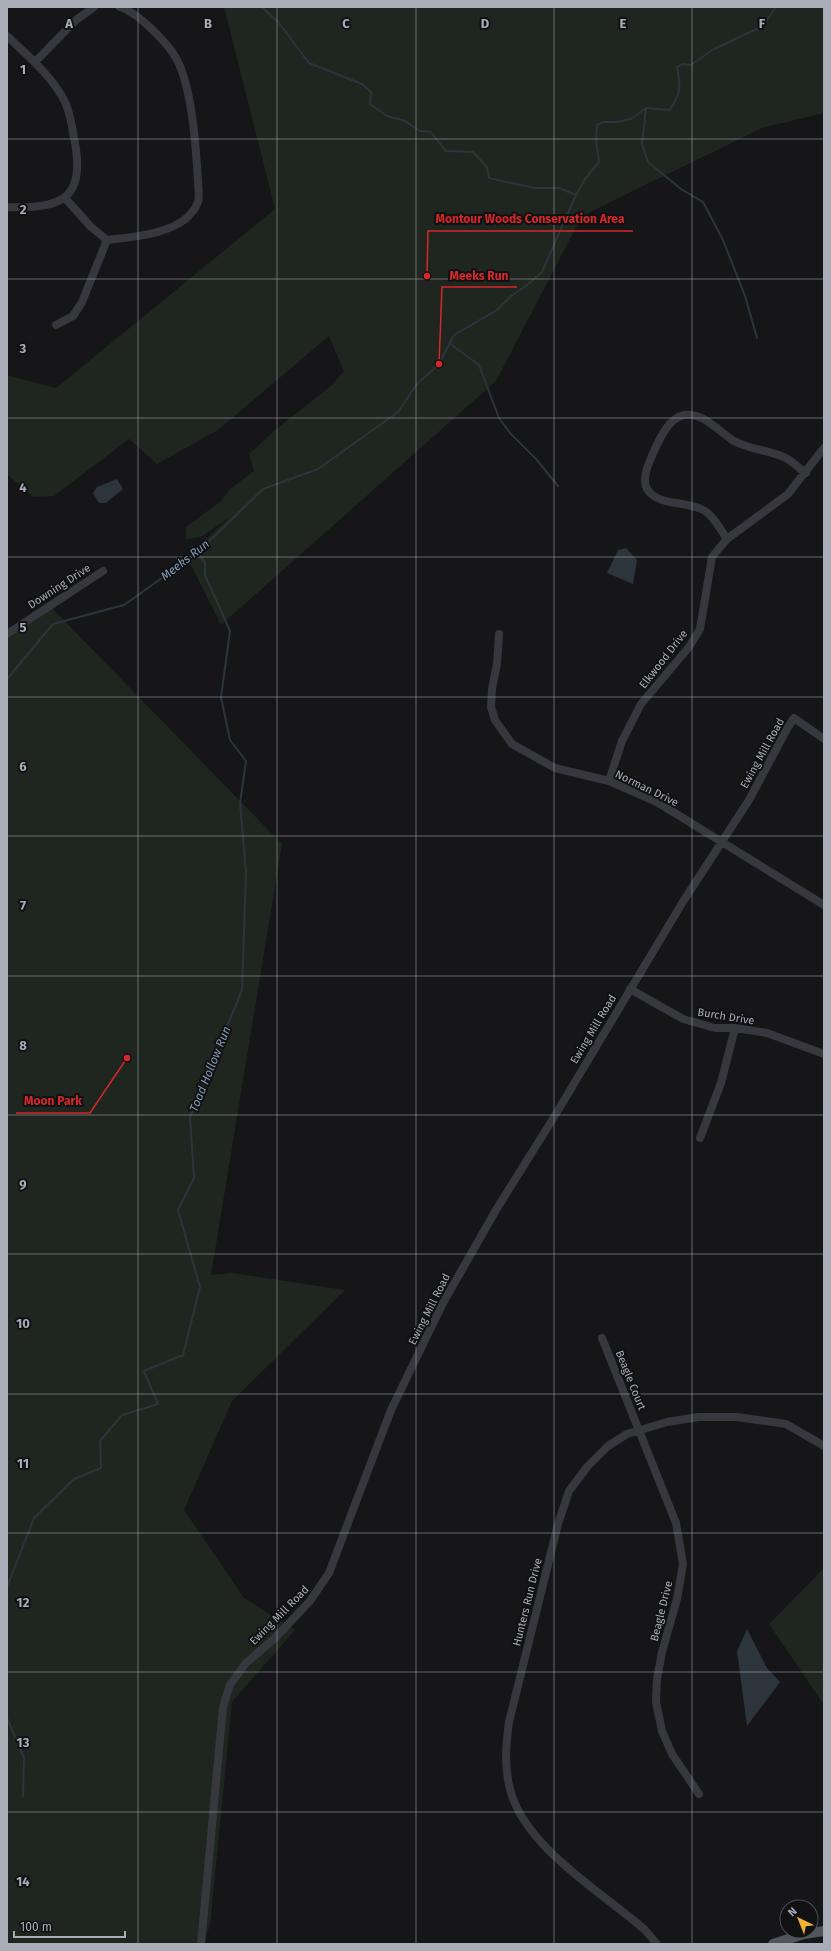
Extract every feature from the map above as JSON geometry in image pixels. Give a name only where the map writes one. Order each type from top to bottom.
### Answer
[{"type":"main road","points":[[773,1944],[804,1934],[824,1932]]},
{"type":"street","points":[[35,62],[76,20],[94,7]]},
{"type":"street","points":[[64,198],[107,240],[144,236],[179,224],[191,214],[198,202],[196,147],[183,74],[176,57],[157,35],[135,16],[120,7]]},
{"type":"street","points":[[7,36],[35,62],[58,89],[65,101],[72,124],[78,170],[75,185],[64,198],[47,206],[7,207]]},
{"type":"street","points":[[56,325],[73,316],[82,302],[107,240]]},
{"type":"street","points":[[727,539],[707,512],[693,505],[659,500],[651,494],[646,486],[647,468],[657,445],[670,423],[677,417],[693,415],[704,419],[735,442],[786,458],[806,473]]},
{"type":"street","name":"Elkwood Drive","points":[[609,781],[622,741],[641,704],[688,647],[700,629],[712,557],[727,539],[788,494],[806,473],[824,448]]},
{"type":"street","name":"Downing Drive","points":[[7,634],[103,571]]},
{"type":"street","name":"Norman Drive","points":[[499,634],[497,664],[492,689],[491,707],[495,720],[512,744],[555,768],[609,781],[657,802],[824,905]]},
{"type":"street","name":"Ewing Mill Road","points":[[200,1944],[223,1707],[230,1685],[246,1663],[275,1638],[310,1602],[329,1573],[391,1410],[444,1303],[496,1210],[630,989],[684,900],[749,800],[788,727],[794,718],[824,739]]},
{"type":"street","name":"Burch Drive","points":[[630,989],[683,1020],[715,1028],[735,1028],[768,1033],[824,1054]]},
{"type":"street","points":[[700,1138],[721,1083],[735,1028]]},
{"type":"street","name":"Beagle Court","points":[[602,1338],[640,1429]]},
{"type":"street","name":"Hunters Run Drive","points":[[657,1944],[646,1930],[554,1856],[535,1837],[517,1809],[510,1790],[507,1771],[506,1744],[509,1722],[558,1524],[569,1491],[587,1467],[608,1446],[627,1434],[666,1422],[699,1417],[737,1417],[786,1424],[824,1446]]},
{"type":"street","name":"Beagle Drive","points":[[640,1429],[676,1523],[683,1564],[677,1599],[662,1652],[657,1680],[656,1702],[662,1731],[672,1754],[699,1794]]},
{"type":"shaded area","points":[[224,7],[824,7],[824,113],[762,128],[582,216],[496,381],[221,625],[187,557],[230,517],[201,537],[186,539],[186,527],[221,501],[230,489],[254,471],[249,454],[275,430],[331,386],[344,371],[329,336],[218,430],[157,464],[129,439],[54,496],[33,497],[7,474],[7,375],[56,388],[275,209]]},
{"type":"shaded area","points":[[117,479],[123,489],[106,503],[99,503],[93,493],[97,487]]},
{"type":"shaded area","points":[[626,548],[637,560],[633,584],[607,573],[618,550]]},
{"type":"shaded area","points":[[52,608],[282,844],[211,1275],[232,1273],[345,1290],[232,1401],[184,1510],[244,1598],[295,1630],[232,1702],[210,1926],[202,1944],[7,1944],[7,632]]},
{"type":"shaded area","points":[[824,1568],[824,1705],[769,1624]]},
{"type":"shaded area","points":[[747,1629],[767,1668],[780,1682],[747,1726],[737,1651]]},
{"type":"waterway","points":[[262,7],[279,23],[309,63],[362,84],[371,92],[370,104],[387,116],[405,121],[420,131],[431,132],[446,151],[473,152],[487,167],[489,178],[534,188],[559,188],[576,195]]},
{"type":"waterway","name":"Meeks Run","points":[[7,679],[53,624],[124,605],[197,553],[263,489],[318,469],[398,412],[416,385],[439,364],[454,335],[497,310],[511,296],[526,286],[542,272],[576,195],[585,179],[599,162],[596,141],[597,125],[603,122],[617,122],[631,119],[646,108],[670,110],[679,90],[677,67],[682,64],[691,65],[714,49],[763,26],[776,7]]},
{"type":"waterway","points":[[646,109],[642,144],[648,162],[681,189],[703,202],[723,240],[745,296],[757,338]]},
{"type":"waterway","points":[[449,343],[479,365],[499,418],[510,433],[536,459],[558,486]]},
{"type":"waterway","name":"Toad Hollow Run","points":[[7,1587],[34,1518],[74,1479],[101,1468],[100,1441],[122,1415],[158,1404],[144,1371],[183,1355],[200,1287],[178,1210],[194,1178],[190,1117],[242,990],[246,873],[240,803],[246,761],[230,740],[221,697],[230,631],[205,575],[205,562],[197,553]]},
{"type":"waterway","points":[[7,1718],[24,1758],[23,1796]]},
{"type":"place","name":"Montour Woods Conservation Area","points":[[427,276]]},
{"type":"place","name":"Meeks Run","points":[[439,364]]},
{"type":"place","name":"Moon Park","points":[[127,1058]]}]
